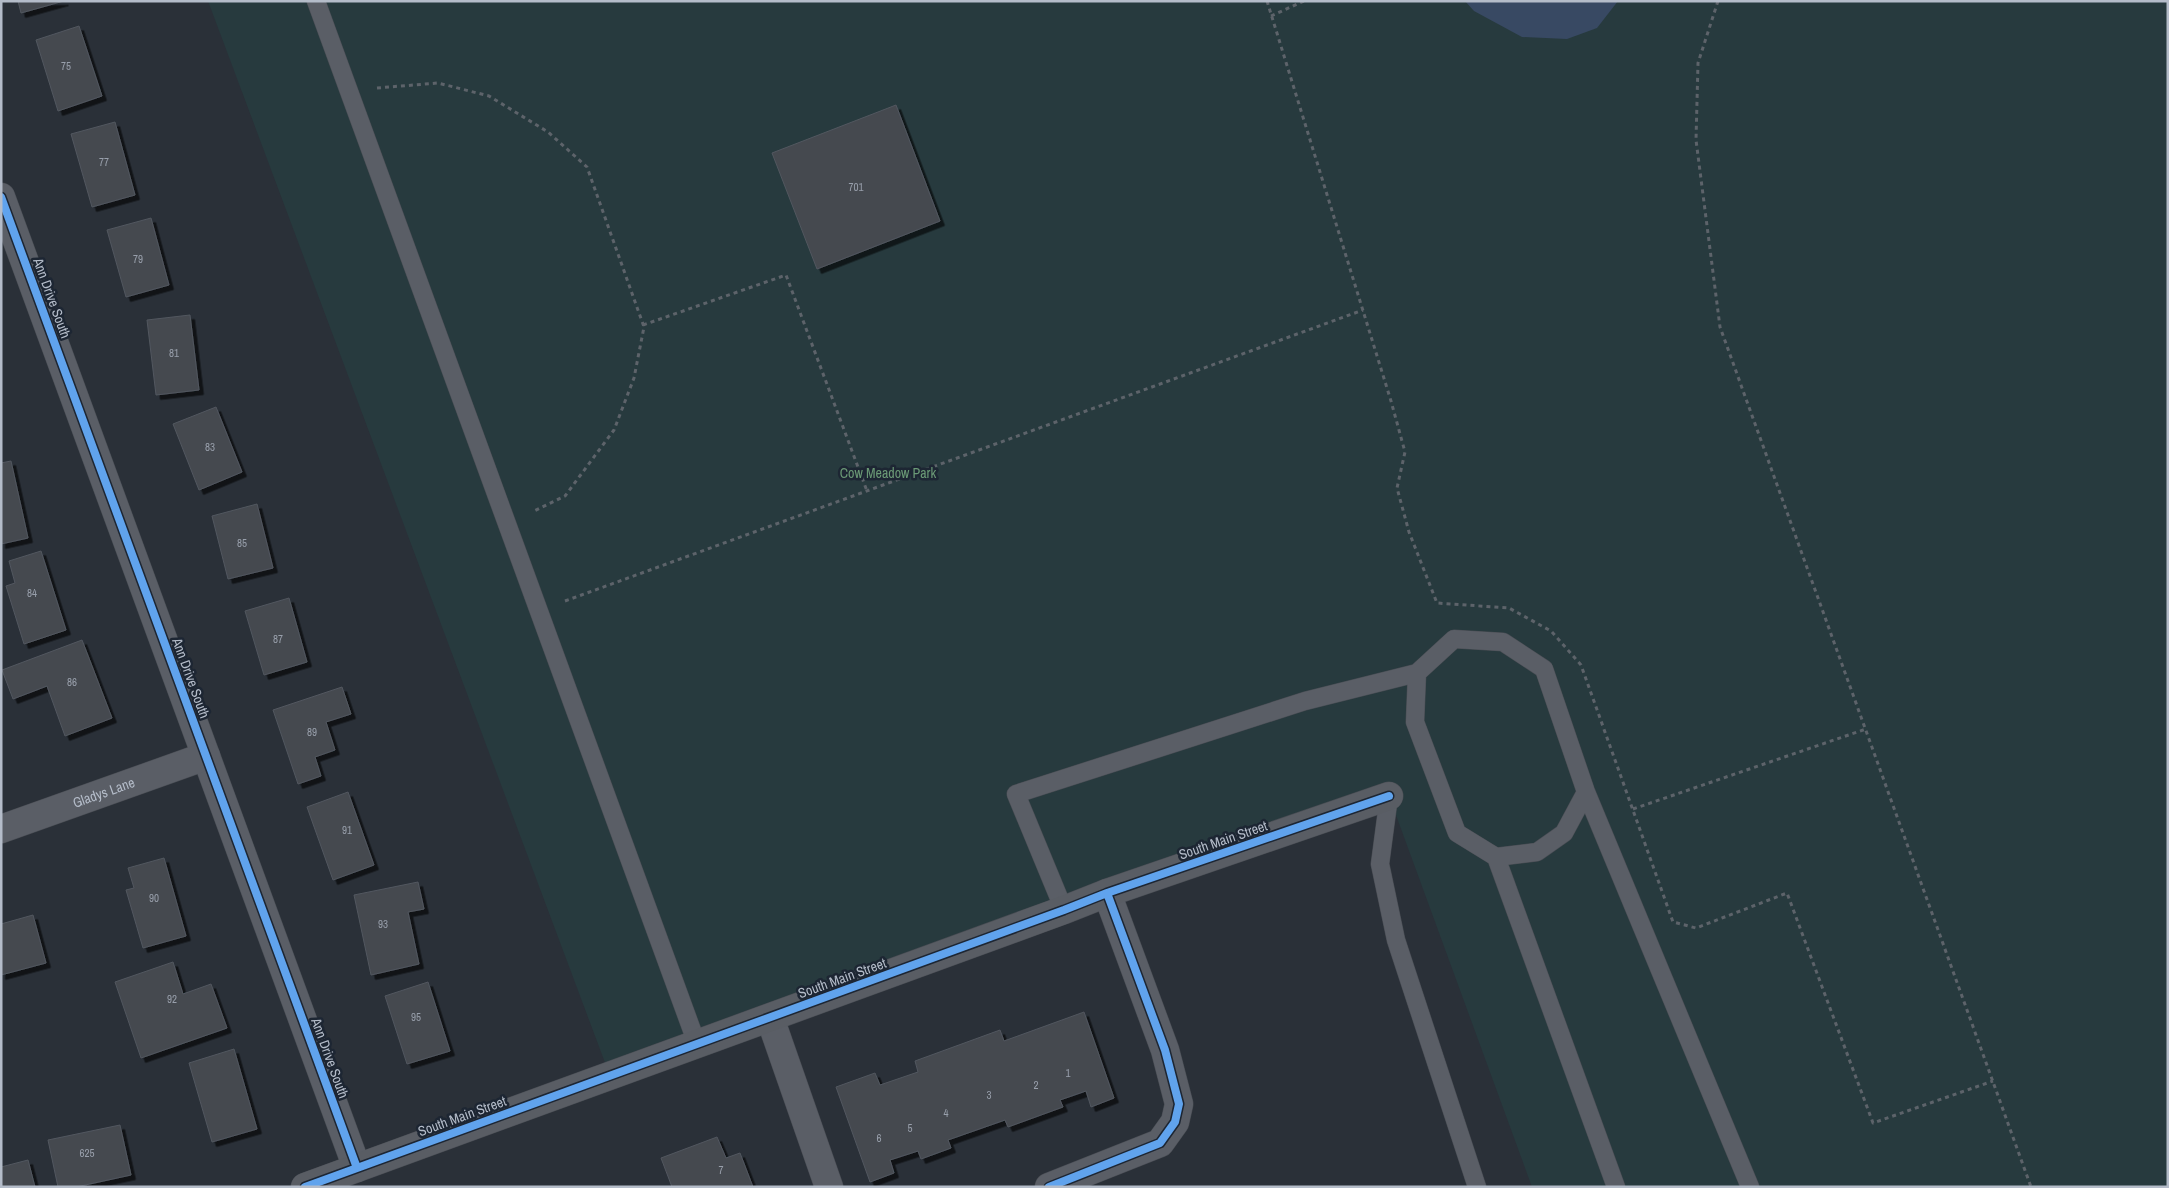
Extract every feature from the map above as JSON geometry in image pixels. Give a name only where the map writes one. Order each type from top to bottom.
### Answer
[{"type":"street","name":"Ann Drive South","points":[[1,197],[357,1168]]},
{"type":"street","name":"Gladys Lane","points":[[1,829],[206,756]]},
{"type":"street","name":"South Main Street","points":[[306,1187],[1107,893],[1389,796]]},
{"type":"street","points":[[1050,1187],[1160,1143],[1175,1122],[1179,1104],[1164,1050],[1107,893]]},
{"type":"street","points":[[770,1018],[829,1187]]},
{"type":"lane","points":[[316,1],[697,1044]]},
{"type":"lane","points":[[1064,910],[1016,794],[1305,701],[1417,672],[1454,639],[1503,642],[1544,669],[1586,792],[1750,1187]]},
{"type":"lane","points":[[1417,672],[1415,722],[1457,833],[1496,857],[1616,1187]]},
{"type":"lane","points":[[1496,857],[1537,852],[1564,833],[1586,792]]},
{"type":"lane","points":[[1389,796],[1380,864],[1396,940],[1477,1187]]},
{"type":"path","points":[[1267,1],[1405,452],[1397,488],[1409,532],[1437,603],[1508,608],[1551,631],[1581,664],[1673,922],[1696,928],[1787,893],[1873,1123],[1993,1081]]},
{"type":"path","points":[[1271,16],[1304,1]]},
{"type":"path","points":[[1718,1],[1698,63],[1696,140],[1720,327],[2031,1187]]},
{"type":"path","points":[[349,91],[438,83],[489,96],[548,132],[587,167],[643,325],[634,378],[614,430],[565,496],[507,524]]},
{"type":"path","points":[[643,325],[786,274],[867,491]]},
{"type":"path","points":[[538,610],[1363,310]]},
{"type":"path","points":[[1633,809],[1866,729]]},
{"type":"green space","name":"Cow Meadow Park","points":[[208,1],[2168,1],[2168,1187],[1532,1187],[1389,796],[610,1076]]},
{"type":"water","points":[[1465,1],[1618,1],[1597,28],[1567,39],[1522,37],[1474,11]]},
{"type":"building","points":[[18,1],[64,1],[21,13]]},
{"type":"building","points":[[79,26],[102,96],[58,111],[36,40]]},
{"type":"building","points":[[896,105],[940,221],[817,269],[772,153]]},
{"type":"building","points":[[115,122],[135,195],[92,207],[71,134]]},
{"type":"building","points":[[151,218],[169,285],[126,297],[107,230]]},
{"type":"building","points":[[190,315],[199,390],[156,395],[147,320]]},
{"type":"building","points":[[216,407],[242,472],[199,490],[173,424]]},
{"type":"building","points":[[11,461],[28,538],[1,544],[1,463]]},
{"type":"building","points":[[257,504],[273,568],[228,579],[212,516]]},
{"type":"building","points":[[41,551],[66,630],[24,644],[6,586],[15,583],[9,561]]},
{"type":"building","points":[[289,598],[307,662],[264,675],[245,611]]},
{"type":"building","points":[[82,640],[112,718],[65,736],[47,686],[13,699],[2,670]]},
{"type":"building","points":[[342,687],[351,714],[326,722],[335,750],[315,757],[321,776],[298,784],[273,710]]},
{"type":"building","points":[[348,792],[374,865],[333,880],[307,807]]},
{"type":"building","points":[[164,858],[186,936],[143,948],[126,890],[134,888],[128,868]]},
{"type":"building","points":[[418,882],[424,909],[408,912],[419,964],[371,975],[354,895]]},
{"type":"building","points":[[33,915],[46,963],[1,975],[1,924]]},
{"type":"building","points":[[173,962],[183,994],[211,984],[227,1028],[141,1058],[115,982]]},
{"type":"building","points":[[428,982],[450,1051],[407,1064],[385,996]]},
{"type":"building","points":[[1084,1012],[1114,1098],[1091,1107],[1086,1091],[1060,1100],[1063,1107],[1008,1127],[1005,1120],[948,1140],[951,1148],[921,1159],[918,1151],[890,1160],[894,1173],[870,1182],[836,1087],[875,1073],[880,1085],[918,1072],[915,1061],[1000,1030],[1004,1041]]},
{"type":"building","points":[[234,1049],[257,1129],[212,1142],[189,1063]]},
{"type":"building","points":[[120,1125],[131,1175],[76,1187],[58,1187],[48,1140]]},
{"type":"building","points":[[717,1137],[726,1158],[740,1153],[753,1187],[672,1187],[661,1158]]},
{"type":"building","points":[[28,1160],[35,1187],[1,1187],[1,1167]]},
{"type":"cycle path","points":[[1,197],[357,1168]]},
{"type":"cycle path","points":[[305,1187],[1107,893],[1389,796]]},
{"type":"cycle path","points":[[1049,1187],[1160,1143],[1175,1122],[1179,1104],[1165,1050],[1107,893]]}]
